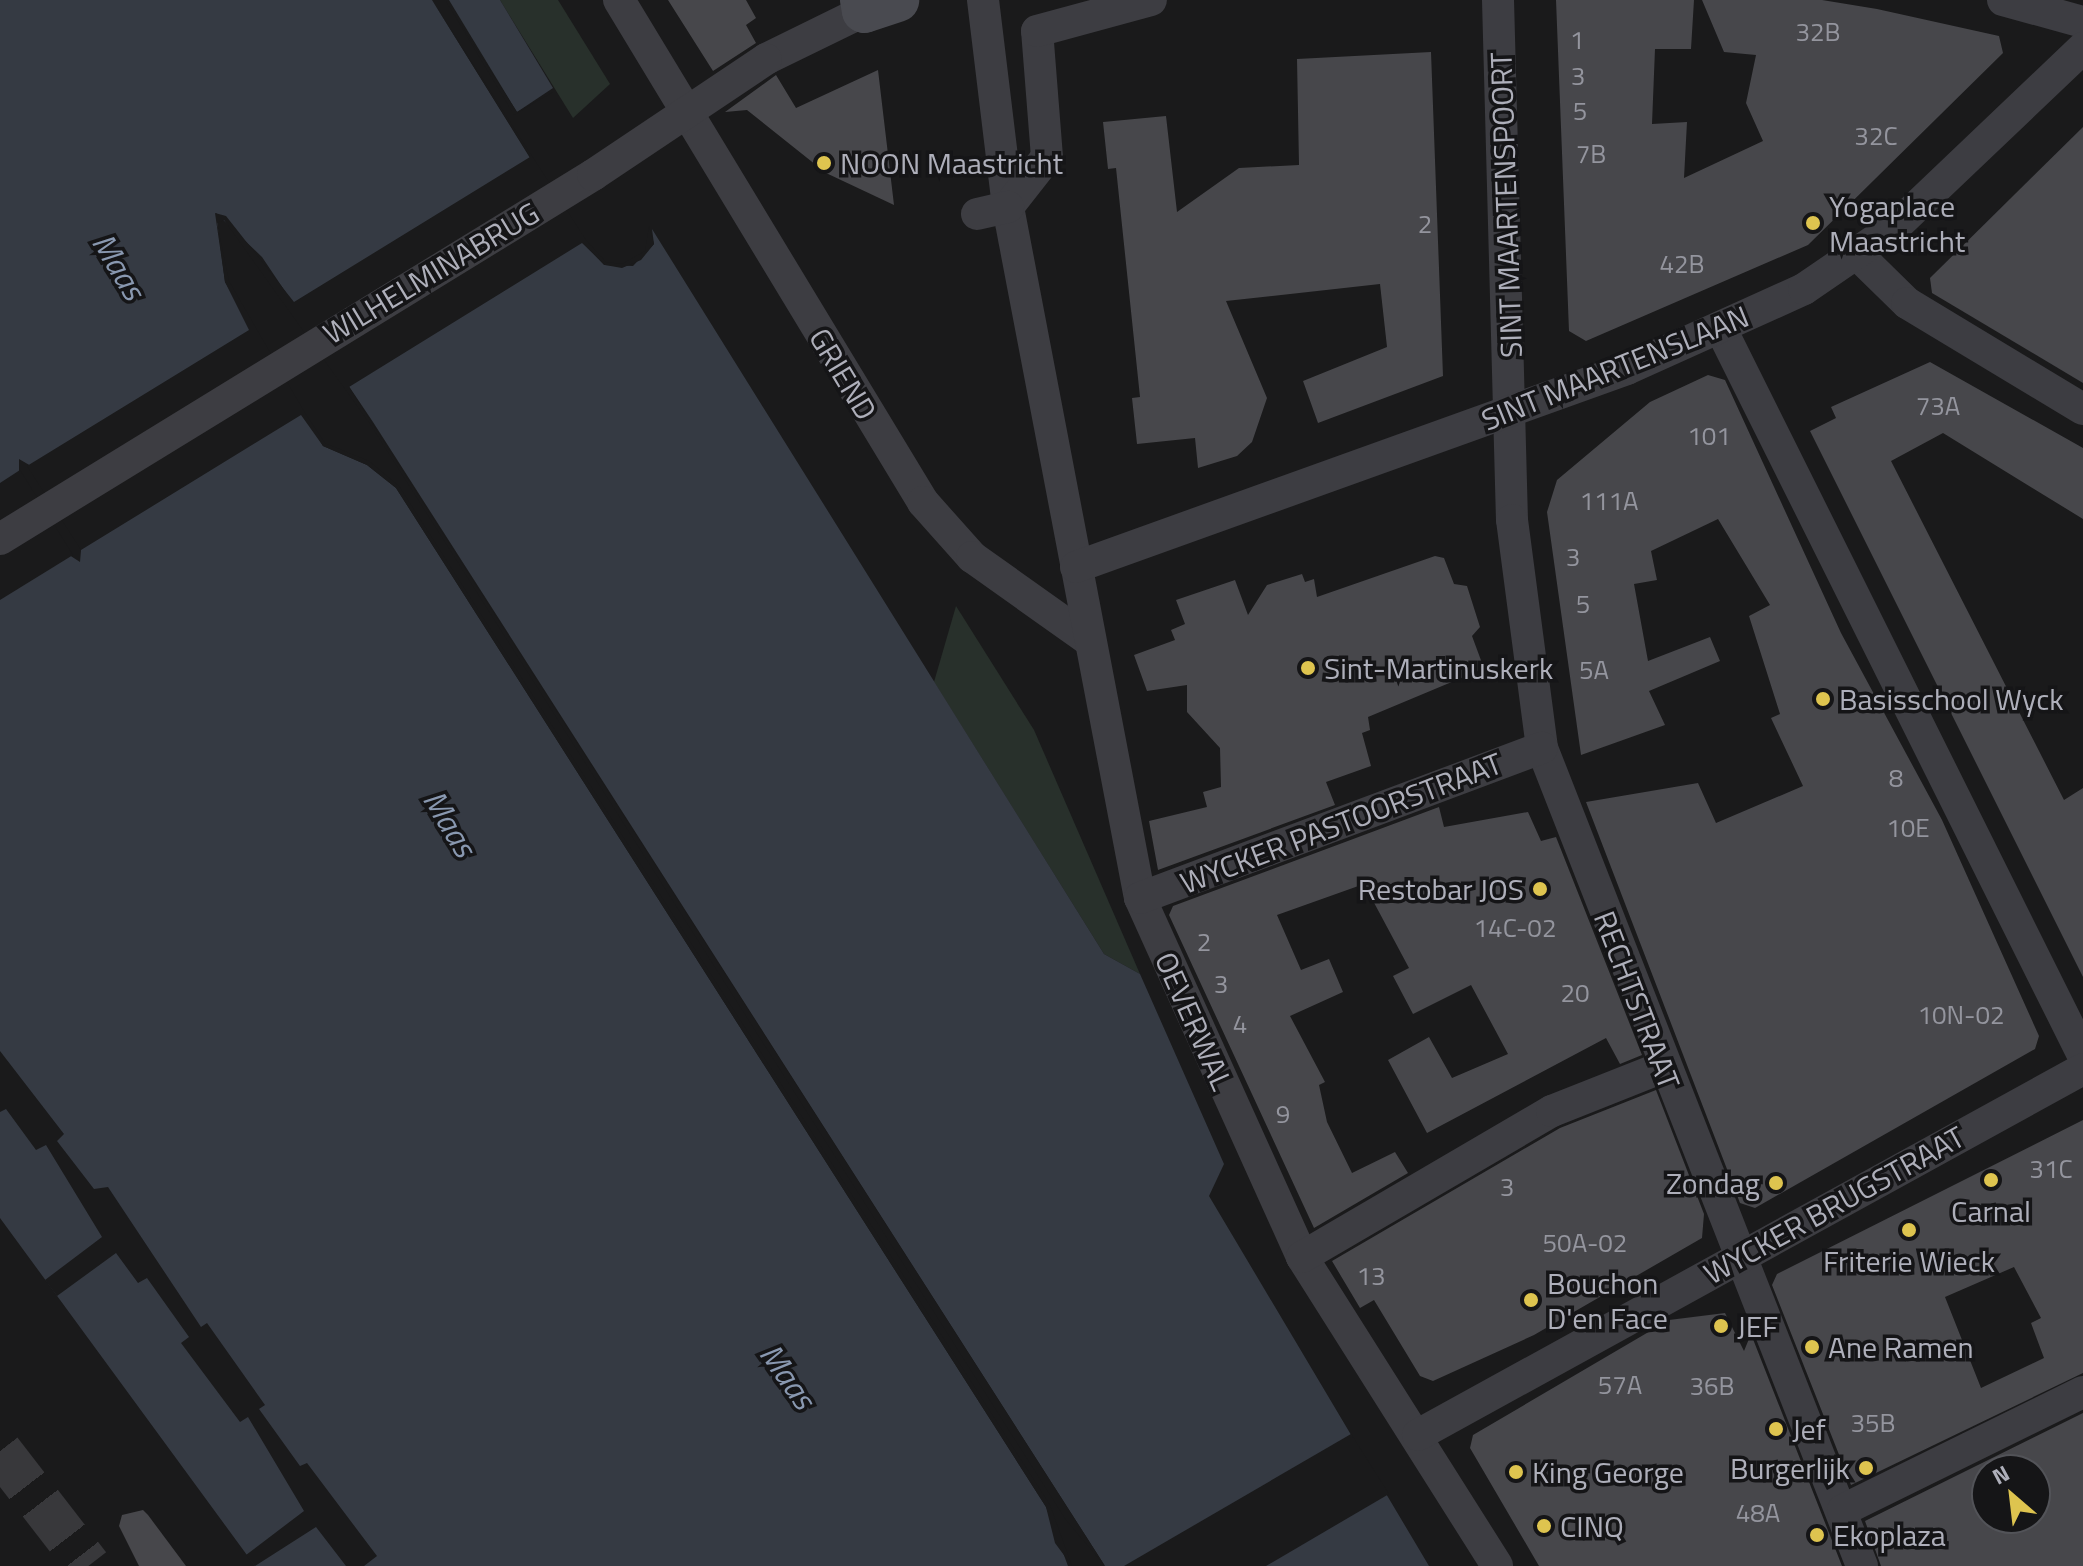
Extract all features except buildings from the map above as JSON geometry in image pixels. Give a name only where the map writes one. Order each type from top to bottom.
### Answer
[{"type":"street","name":"GRIEND","points":[[619,0],[923,502],[972,557],[1090,641]]},
{"type":"street","name":"OEVERWAL","points":[[983,0],[992,210],[1076,567],[1140,898],[1302,1257],[1418,1435],[1497,1566]]},
{"type":"street","points":[[992,210],[1047,157],[1033,38],[1042,26],[1151,0]]},
{"type":"street","name":"SINT MAARTENSPOORT","points":[[1498,0],[1514,410]]},
{"type":"street","points":[[2003,0],[2083,22]]},
{"type":"street","name":"WILHELMINABRUG","points":[[0,539],[593,175],[766,59],[874,4]]},
{"type":"street","name":"SINT MAARTENSLAAN","points":[[1076,567],[1514,410],[1721,329],[1859,256],[2083,48]]},
{"type":"street","points":[[1859,256],[1907,303],[2083,409]]},
{"type":"street","points":[[1721,329],[2083,1055]]},
{"type":"street","name":"RECHTSTRAAT","points":[[1514,410],[1512,520],[1542,748],[1663,1067],[1843,1510],[1862,1566]]},
{"type":"street","name":"WYCKER PASTOORSTRAAT","points":[[1140,898],[1542,748]]},
{"type":"street","points":[[1302,1257],[1552,1111],[1663,1067]]},
{"type":"street","name":"WYCKER BRUGSTRAAT","points":[[1418,1435],[2083,1069]]},
{"type":"street","points":[[1843,1510],[2083,1392]]},
{"type":"shaded area","points":[[500,0],[558,0],[610,84],[573,118]]},
{"type":"shaded area","points":[[956,606],[1034,730],[1140,974],[1104,954],[934,682]]},
{"type":"water","name":"Maas","points":[[0,0],[432,0],[582,242],[604,265],[633,266],[654,244],[652,229],[1104,954],[1140,974],[1224,1164],[1209,1196],[1429,1566],[1105,1566],[373,422],[262,257],[216,213],[225,282],[323,446],[367,465],[396,488],[1046,1507],[1068,1566],[255,1566],[0,1218]],"holes":[[[19,459],[43,473],[82,539],[80,562],[63,551],[19,481]]]},
{"type":"water","points":[[449,0],[500,0],[553,88],[517,112]]},
{"type":"pier","points":[[432,0],[586,240],[606,262],[622,264],[645,251],[649,226],[654,244],[641,260],[622,268],[605,265],[582,243],[349,387],[1105,1566],[1066,1520],[370,424],[224,220],[217,223],[229,281],[305,413],[325,443],[369,461],[399,486],[1050,1505],[1072,1566],[1055,1543],[1046,1507],[396,488],[367,465],[323,446],[301,415],[81,550],[27,466],[249,330],[225,282],[215,213],[226,216],[294,302],[530,157]]},
{"type":"pier","points":[[445,0],[517,112],[555,91],[514,115]]},
{"type":"pier","points":[[20,470],[73,555],[0,600],[0,483]]},
{"type":"pier","points":[[0,1051],[64,1134],[57,1141],[94,1189],[108,1187],[201,1327],[207,1323],[265,1405],[259,1409],[300,1466],[307,1463],[377,1556],[364,1566],[346,1566],[316,1527],[255,1566],[246,1555],[304,1511],[248,1417],[240,1422],[181,1343],[189,1337],[147,1278],[138,1283],[116,1253],[57,1296],[45,1280],[102,1237],[46,1145],[36,1150],[6,1109],[0,1112]]},
{"type":"pier","points":[[1351,1434],[1389,1494],[1266,1566],[1124,1566]]},
{"type":"tunnel","points":[[0,1451],[89,1566]]},
{"type":"place","name":"NOON Maastricht","points":[[824,163]]},
{"type":"place","name":"Yogaplace Maastricht","points":[[1813,223]]},
{"type":"place","name":"Sint-Martinuskerk","points":[[1308,668]]},
{"type":"place","name":"Basisschool Wyck","points":[[1823,699]]},
{"type":"place","name":"Restobar JOS","points":[[1540,889]]},
{"type":"place","name":"Carnal","points":[[1991,1180]]},
{"type":"place","name":"Zondag","points":[[1776,1183]]},
{"type":"place","name":"Friterie Wieck","points":[[1909,1230]]},
{"type":"place","name":"Bouchon D'en Face","points":[[1531,1300]]},
{"type":"place","name":"JEF","points":[[1721,1326]]},
{"type":"place","name":"Ane Ramen","points":[[1812,1347]]},
{"type":"place","name":"Jef","points":[[1776,1429]]},
{"type":"place","name":"Burgerlijk","points":[[1866,1468]]},
{"type":"place","name":"King George","points":[[1516,1472]]},
{"type":"place","name":"CINQ","points":[[1544,1526]]},
{"type":"place","name":"Ekoplaza","points":[[1817,1535]]}]
